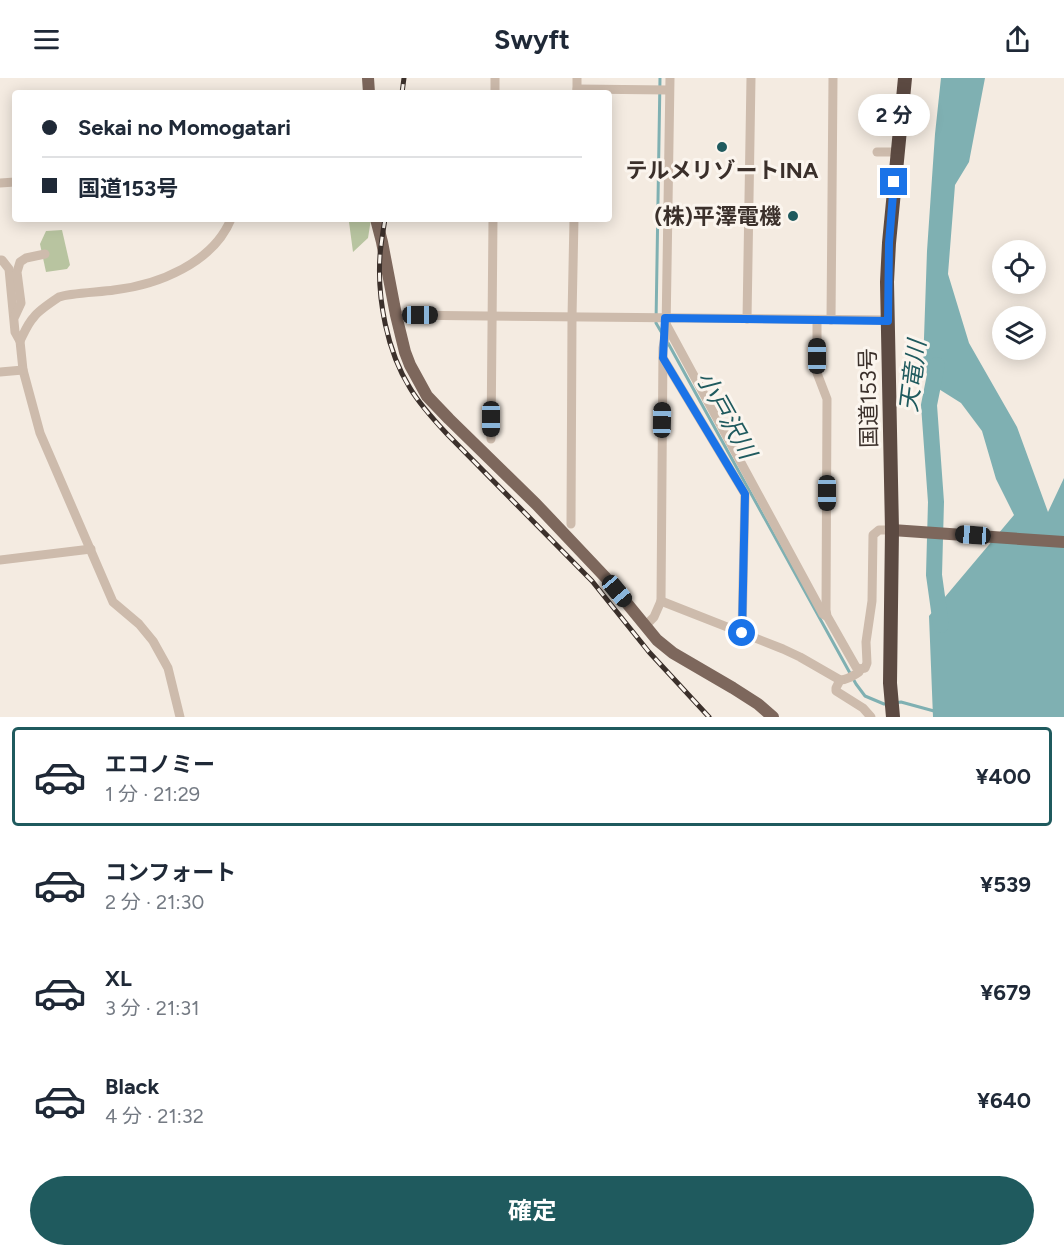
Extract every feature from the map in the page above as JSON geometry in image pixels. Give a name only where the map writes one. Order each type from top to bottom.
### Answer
[{"type":"highway","name":"国道153号","points":[[893,717],[890,641],[898,530],[888,321],[889,243],[905,78]]},
{"type":"main road","points":[[377,222],[396,315],[410,365],[427,396],[536,504],[607,579],[657,640],[673,653],[758,704],[773,717]]},
{"type":"main road","points":[[898,530],[1064,542]]},
{"type":"street","points":[[645,626],[654,617],[661,601],[663,353],[670,78]]},
{"type":"street","points":[[747,319],[751,78]]},
{"type":"street","points":[[831,320],[833,78]]},
{"type":"street","points":[[612,91],[668,90]]},
{"type":"street","points":[[877,152],[897,152]]},
{"type":"street","points":[[20,341],[34,315],[61,296],[143,285],[184,268],[215,244],[230,222]]},
{"type":"street","points":[[491,439],[493,222]]},
{"type":"street","points":[[570,524],[574,222]]},
{"type":"street","points":[[14,318],[21,303],[17,272],[20,262],[26,258],[45,254]]},
{"type":"street","points":[[0,260],[9,269],[15,332],[20,341],[23,370],[40,433],[113,602],[139,624],[153,641],[168,668],[180,717]]},
{"type":"street","points":[[396,315],[649,318],[665,323],[769,316],[818,320],[888,321]]},
{"type":"street","points":[[818,320],[817,373],[827,399],[826,610],[827,616],[856,667],[851,675]]},
{"type":"street","points":[[665,323],[823,614],[827,616]]},
{"type":"street","points":[[663,353],[745,494],[742,633]]},
{"type":"street","points":[[0,372],[23,370]]},
{"type":"street","points":[[871,717],[863,708],[836,692],[836,688],[851,675],[865,668],[867,663],[866,642],[872,601],[873,535],[879,530],[898,530]]},
{"type":"street","points":[[0,560],[91,549]]},
{"type":"street","points":[[661,601],[851,675]]},
{"type":"green space","points":[[349,222],[371,222],[368,238],[353,252]]},
{"type":"green space","points":[[62,230],[70,265],[67,269],[46,272],[40,244],[46,231]]},
{"type":"water","points":[[941,78],[985,78],[969,162],[955,185],[948,274],[969,343],[1017,427],[1048,512],[1064,478],[1064,717],[933,717],[929,616],[1014,515],[996,479],[982,431],[961,403],[934,386],[923,367],[927,251]]},
{"type":"waterway","name":"小戸沢川","points":[[660,78],[656,323],[663,335]]},
{"type":"waterway","name":"小戸沢川","points":[[668,343],[856,684],[865,696],[888,704]]},
{"type":"waterway","name":"天竜川","points":[[937,365],[929,405],[936,502],[934,575],[941,625]]},
{"type":"waterway","name":"小戸沢川","points":[[894,703],[901,702],[934,711]]},
{"type":"railway","points":[[402,90],[404,78]]},
{"type":"railway","points":[[385,222],[379,272],[382,307],[395,358],[414,394],[447,434],[592,581],[649,652],[709,717]]},
{"type":"place","name":"テルメリゾートINA","points":[[722,147]]},
{"type":"place","name":"(株)平澤電機","points":[[793,216]]},
{"type":"route","points":[[742,633],[745,494],[663,358],[665,318],[888,321],[887,282],[894,182]]}]
